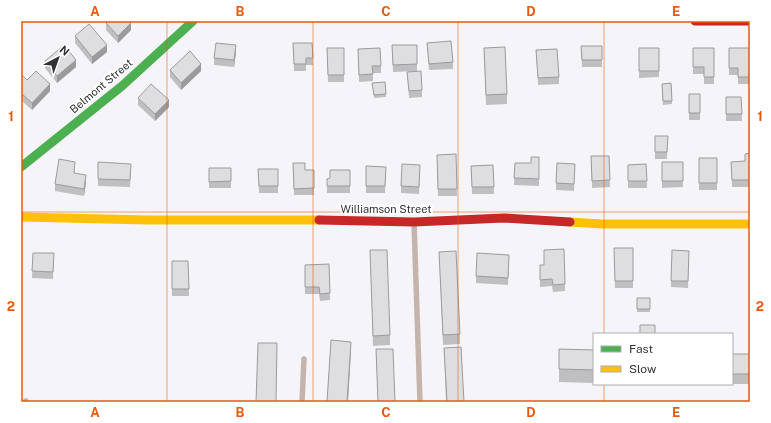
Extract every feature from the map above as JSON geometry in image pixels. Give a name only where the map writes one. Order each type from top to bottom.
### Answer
[{"type":"street","name":"Belmont Street","points":[[21,166],[122,86],[193,21]]},
{"type":"street","points":[[695,21],[750,21]]},
{"type":"street","name":"Williamson Street","points":[[21,217],[148,220],[249,218],[414,222],[504,218],[601,224],[750,224]]},
{"type":"lane","points":[[414,222],[420,402]]},
{"type":"lane","points":[[302,402],[304,359]]},
{"type":"building","points":[[108,21],[128,21],[131,23],[118,36],[106,23]]},
{"type":"building","points":[[89,24],[107,45],[92,57],[75,36]]},
{"type":"building","points":[[451,41],[453,62],[429,64],[427,43]]},
{"type":"building","points":[[216,43],[236,45],[234,60],[214,58]]},
{"type":"building","points":[[293,43],[312,43],[313,58],[306,58],[306,64],[294,64]]},
{"type":"building","points":[[64,45],[76,60],[57,76],[45,61]]},
{"type":"building","points":[[392,45],[417,45],[417,64],[393,65]]},
{"type":"building","points":[[581,46],[602,46],[602,60],[582,60]]},
{"type":"building","points":[[505,47],[507,94],[486,95],[484,48]]},
{"type":"building","points":[[327,48],[344,48],[344,75],[328,75]]},
{"type":"building","points":[[380,48],[381,66],[372,66],[373,74],[359,75],[358,49]]},
{"type":"building","points":[[639,48],[659,48],[659,71],[639,71]]},
{"type":"building","points":[[693,48],[714,48],[714,77],[704,77],[704,67],[693,67]]},
{"type":"building","points":[[729,48],[750,48],[749,77],[738,77],[738,68],[729,68]]},
{"type":"building","points":[[557,49],[559,77],[538,78],[536,50]]},
{"type":"building","points":[[190,51],[201,64],[181,83],[170,70]]},
{"type":"building","points":[[36,71],[50,84],[32,103],[21,93],[23,88],[21,87],[21,76],[22,75],[27,80]]},
{"type":"building","points":[[421,71],[422,90],[409,91],[407,72]]},
{"type":"building","points":[[385,82],[386,94],[374,95],[372,83]]},
{"type":"building","points":[[671,83],[672,101],[663,101],[662,84]]},
{"type":"building","points":[[151,84],[169,100],[155,114],[138,98]]},
{"type":"building","points":[[689,94],[700,94],[700,113],[689,113]]},
{"type":"building","points":[[726,97],[741,97],[742,114],[726,114]]},
{"type":"building","points":[[655,136],[668,136],[667,152],[655,152]]},
{"type":"building","points":[[750,153],[750,180],[732,180],[731,162],[745,161],[745,154]]},
{"type":"building","points":[[456,154],[457,189],[438,189],[437,155]]},
{"type":"building","points":[[591,156],[609,156],[610,180],[592,181]]},
{"type":"building","points":[[531,157],[539,157],[539,179],[514,178],[515,163],[531,163]]},
{"type":"building","points":[[699,158],[717,158],[717,183],[699,183]]},
{"type":"building","points":[[59,159],[75,162],[74,173],[86,175],[84,189],[55,184]]},
{"type":"building","points":[[98,162],[131,164],[130,180],[98,179]]},
{"type":"building","points":[[662,162],[683,162],[683,181],[662,181]]},
{"type":"building","points":[[293,163],[305,163],[305,170],[314,170],[314,188],[294,189]]},
{"type":"building","points":[[557,163],[575,164],[574,184],[556,183]]},
{"type":"building","points":[[402,164],[420,165],[419,187],[401,186]]},
{"type":"building","points":[[646,164],[647,181],[628,181],[628,165]]},
{"type":"building","points":[[493,165],[494,187],[472,187],[471,166]]},
{"type":"building","points":[[366,166],[386,167],[385,186],[366,186]]},
{"type":"building","points":[[209,168],[231,168],[231,181],[209,182]]},
{"type":"building","points":[[258,169],[278,169],[278,186],[259,186]]},
{"type":"building","points":[[330,170],[350,170],[350,186],[327,186],[327,179],[330,178]]},
{"type":"building","points":[[614,248],[633,248],[633,281],[615,281]]},
{"type":"building","points":[[564,249],[565,284],[553,285],[552,279],[540,280],[540,265],[544,265],[544,250]]},
{"type":"building","points":[[370,250],[387,250],[390,335],[373,336]]},
{"type":"building","points":[[672,250],[689,251],[688,281],[671,281]]},
{"type":"building","points":[[456,251],[460,334],[443,335],[439,252]]},
{"type":"building","points":[[33,253],[54,253],[53,272],[32,271]]},
{"type":"building","points":[[477,253],[509,255],[508,278],[476,276]]},
{"type":"building","points":[[172,261],[188,261],[189,289],[172,289]]},
{"type":"building","points":[[329,264],[330,293],[320,294],[319,287],[305,287],[305,265]]},
{"type":"building","points":[[637,298],[650,298],[650,309],[637,309]]},
{"type":"building","points":[[640,325],[655,325],[655,333],[640,333]]},
{"type":"building","points":[[331,340],[351,342],[347,402],[327,402]]},
{"type":"building","points":[[258,343],[277,343],[276,402],[256,402]]},
{"type":"building","points":[[461,347],[464,402],[447,402],[444,348]]},
{"type":"building","points":[[376,349],[393,349],[395,402],[378,402]]},
{"type":"building","points":[[559,349],[593,350],[593,370],[559,369]]},
{"type":"building","points":[[733,354],[750,354],[750,374],[733,374]]},
{"type":"traffic: fast","points":[[21,167],[122,86],[193,21]]},
{"type":"traffic: slow","points":[[21,217],[148,220],[319,220]]},
{"type":"traffic: slow","points":[[570,222],[601,224],[750,224]]},
{"type":"traffic: jam","points":[[695,21],[750,21]]},
{"type":"traffic: jam","points":[[319,220],[414,222],[504,218],[570,222]]}]
